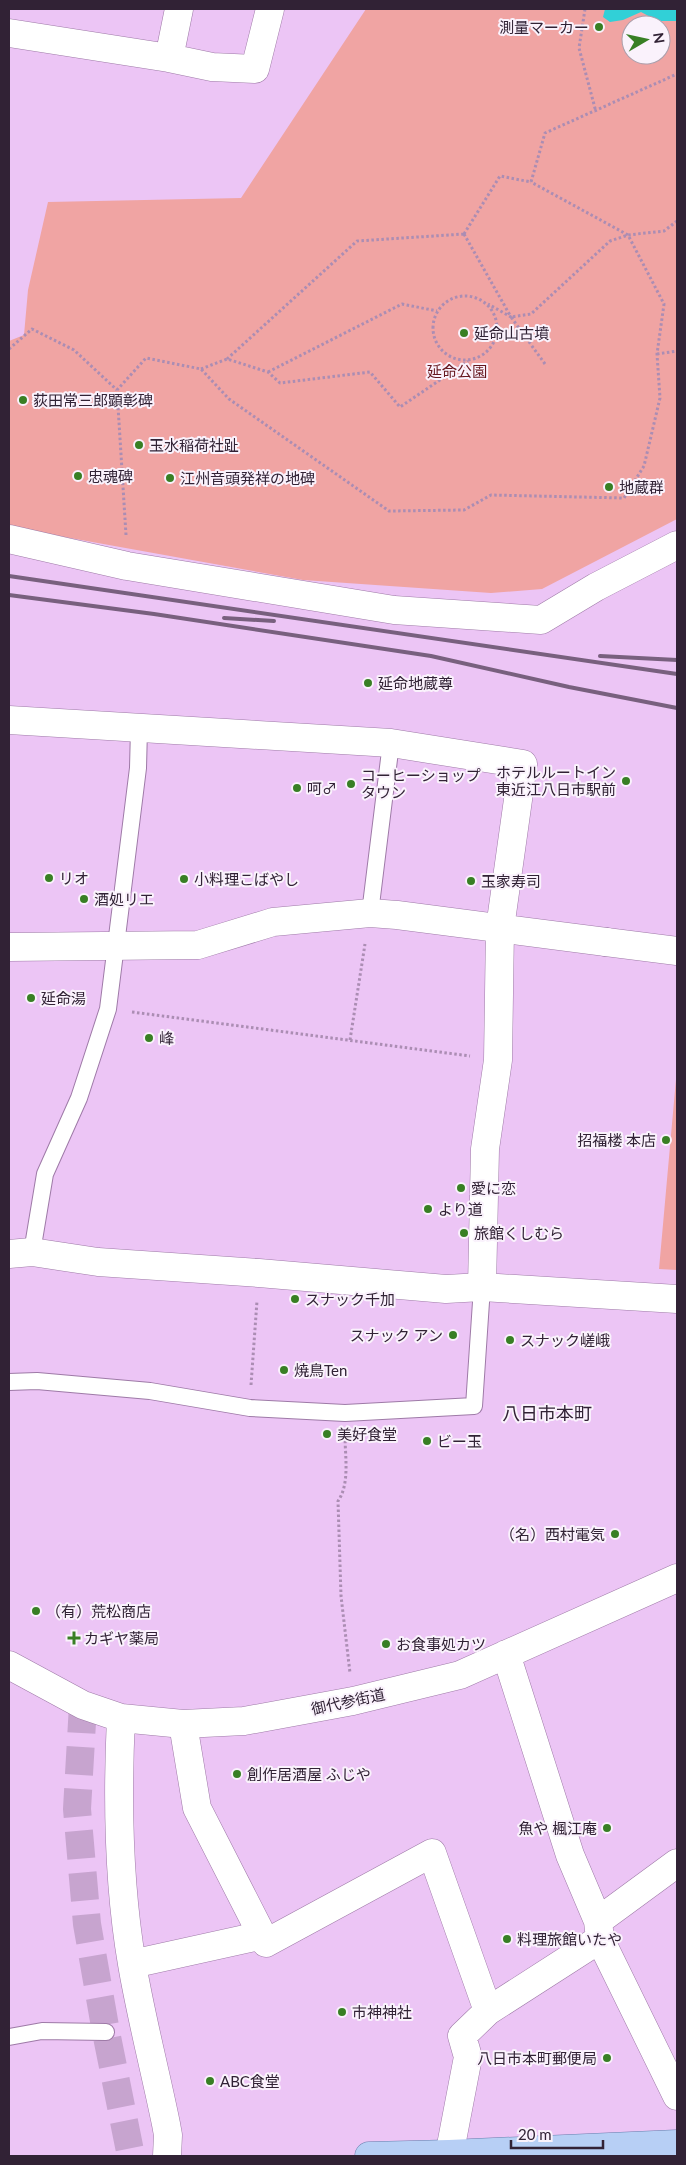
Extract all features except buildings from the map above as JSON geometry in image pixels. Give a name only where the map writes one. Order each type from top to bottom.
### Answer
[{"type":"main road","points":[[369,2156],[562,2153],[677,2144]]},
{"type":"street","points":[[170,58],[179,9]]},
{"type":"street","points":[[9,33],[170,58],[212,67],[255,69],[270,9]]},
{"type":"street","points":[[9,539],[128,566],[394,610],[541,620],[596,587],[677,545]]},
{"type":"street","points":[[9,720],[391,743],[523,764],[500,928],[498,1060],[485,1149],[482,1287]]},
{"type":"street","points":[[9,947],[198,945],[272,922],[370,914],[397,915],[677,951]]},
{"type":"street","points":[[21,1253],[98,1262],[446,1289],[482,1287],[677,1299]]},
{"type":"street","name":"御代参街道","points":[[9,1665],[83,1705],[121,1718],[183,1724],[244,1720],[353,1701],[460,1675],[677,1578]]},
{"type":"street","points":[[506,1654],[570,1855],[599,1930],[668,2056],[677,2096]]},
{"type":"street","points":[[121,1718],[118,1792],[122,1883],[132,1964],[168,2135],[167,2156]]},
{"type":"street","points":[[183,1724],[197,1808],[266,1943],[432,1853],[488,2011]]},
{"type":"street","points":[[449,2155],[468,2057],[462,2036],[488,2011],[599,1930],[677,1863]]},
{"type":"street","points":[[132,1964],[263,1935]]},
{"type":"lane","points":[[21,1253],[45,1174],[79,1098],[108,1009],[138,768],[139,729]]},
{"type":"lane","points":[[370,914],[391,743]]},
{"type":"lane","points":[[9,1382],[37,1380],[150,1391],[250,1408],[344,1413],[474,1406],[482,1287]]},
{"type":"lane","points":[[9,2037],[42,2031],[106,2032]]},
{"type":"path","points":[[585,9],[579,48],[596,112]]},
{"type":"path","points":[[531,182],[545,133],[596,112],[677,74]]},
{"type":"path","points":[[201,369],[229,399],[389,511],[464,510],[491,496],[624,498],[644,466],[658,408],[660,398],[657,354],[664,304],[628,235],[531,182],[500,176],[464,234]]},
{"type":"path","points":[[468,361],[452,358],[439,348],[434,339],[432,328],[434,317],[447,300],[467,295],[478,298],[511,317],[531,314],[610,241],[628,235],[664,231],[677,221]]},
{"type":"path","points":[[464,234],[511,317],[545,364]]},
{"type":"path","points":[[117,390],[146,358],[201,369],[227,359],[357,241],[464,234]]},
{"type":"path","points":[[227,359],[268,372],[280,383],[370,372],[400,407],[468,361],[478,358],[487,352],[494,343],[497,333],[497,322],[494,312],[478,298]]},
{"type":"path","points":[[268,372],[402,304],[438,311]]},
{"type":"path","points":[[9,350],[32,329],[74,350],[117,390],[128,566]]},
{"type":"path","points":[[657,354],[677,351]]},
{"type":"path","points":[[350,1040],[370,914]]},
{"type":"path","points":[[108,1009],[498,1060]]},
{"type":"path","points":[[250,1408],[259,1273]]},
{"type":"path","points":[[344,1413],[346,1471],[343,1494],[338,1501],[341,1596],[353,1701]]},
{"type":"green space","name":"延命公園","points":[[366,9],[677,9],[677,519],[542,589],[491,593],[303,580],[9,527],[9,341],[24,335],[28,290],[48,202],[241,198]]},
{"type":"green space","points":[[677,1068],[677,1270],[659,1269]]},
{"type":"shaded area","points":[[605,9],[677,9],[677,21],[671,21],[671,15],[647,15],[641,12],[634,15],[621,15],[621,20],[610,22],[603,17]]},
{"type":"tunnel","points":[[83,1705],[77,1809],[87,1924],[131,2156]]},
{"type":"railway","points":[[9,576],[677,674]]},
{"type":"railway","points":[[9,595],[154,614],[431,656],[569,687],[677,708]]},
{"type":"railway","points":[[224,618],[274,621]]},
{"type":"railway","points":[[600,656],[677,660]]},
{"type":"place","name":"測量マーカー","points":[[599,27]]},
{"type":"place","name":"延命山古墳","points":[[464,333]]},
{"type":"place","name":"荻田常三郎顕彰碑","points":[[23,400]]},
{"type":"place","name":"玉水稲荷社趾","points":[[139,445]]},
{"type":"place","name":"忠魂碑","points":[[78,476]]},
{"type":"place","name":"江州音頭発祥の地碑","points":[[170,478]]},
{"type":"place","name":"地蔵群","points":[[609,487]]},
{"type":"place","name":"延命地蔵尊","points":[[368,683]]},
{"type":"place","name":"ホテルルートイン 東近江八日市駅前","points":[[626,781]]},
{"type":"place","name":"コーヒーショップ タウン","points":[[351,784]]},
{"type":"place","name":"呵♂","points":[[297,788]]},
{"type":"place","name":"リオ","points":[[49,878]]},
{"type":"place","name":"小料理こばやし","points":[[184,879]]},
{"type":"place","name":"玉家寿司","points":[[471,881]]},
{"type":"place","name":"酒処リエ","points":[[84,899]]},
{"type":"place","name":"延命湯","points":[[31,998]]},
{"type":"place","name":"峰","points":[[149,1038]]},
{"type":"place","name":"招福楼 本店","points":[[666,1140]]},
{"type":"place","name":"愛に恋","points":[[461,1188]]},
{"type":"place","name":"より道","points":[[428,1209]]},
{"type":"place","name":"旅館くしむら","points":[[464,1233]]},
{"type":"place","name":"スナック千加","points":[[295,1299]]},
{"type":"place","name":"スナック アン","points":[[453,1335]]},
{"type":"place","name":"スナック嵯峨","points":[[510,1340]]},
{"type":"place","name":"焼鳥Ten","points":[[284,1370]]},
{"type":"place","name":"美好食堂","points":[[327,1434]]},
{"type":"place","name":"ビー玉","points":[[427,1441]]},
{"type":"place","name":"（名）西村電気","points":[[615,1534]]},
{"type":"place","name":"（有）荒松商店","points":[[36,1611]]},
{"type":"place","name":"カギヤ薬局","points":[[74,1638]]},
{"type":"place","name":"お食事処カツ","points":[[386,1644]]},
{"type":"place","name":"創作居酒屋 ふじや","points":[[237,1774]]},
{"type":"place","name":"魚や 楓江庵","points":[[607,1828]]},
{"type":"place","name":"料理旅館いたや","points":[[507,1939]]},
{"type":"place","name":"市神神社","points":[[342,2012]]},
{"type":"place","name":"八日市本町郵便局","points":[[607,2058]]},
{"type":"place","name":"ABC食堂","points":[[210,2081]]},
{"type":"district","name":"八日市本町","points":[[547,1413]]}]
